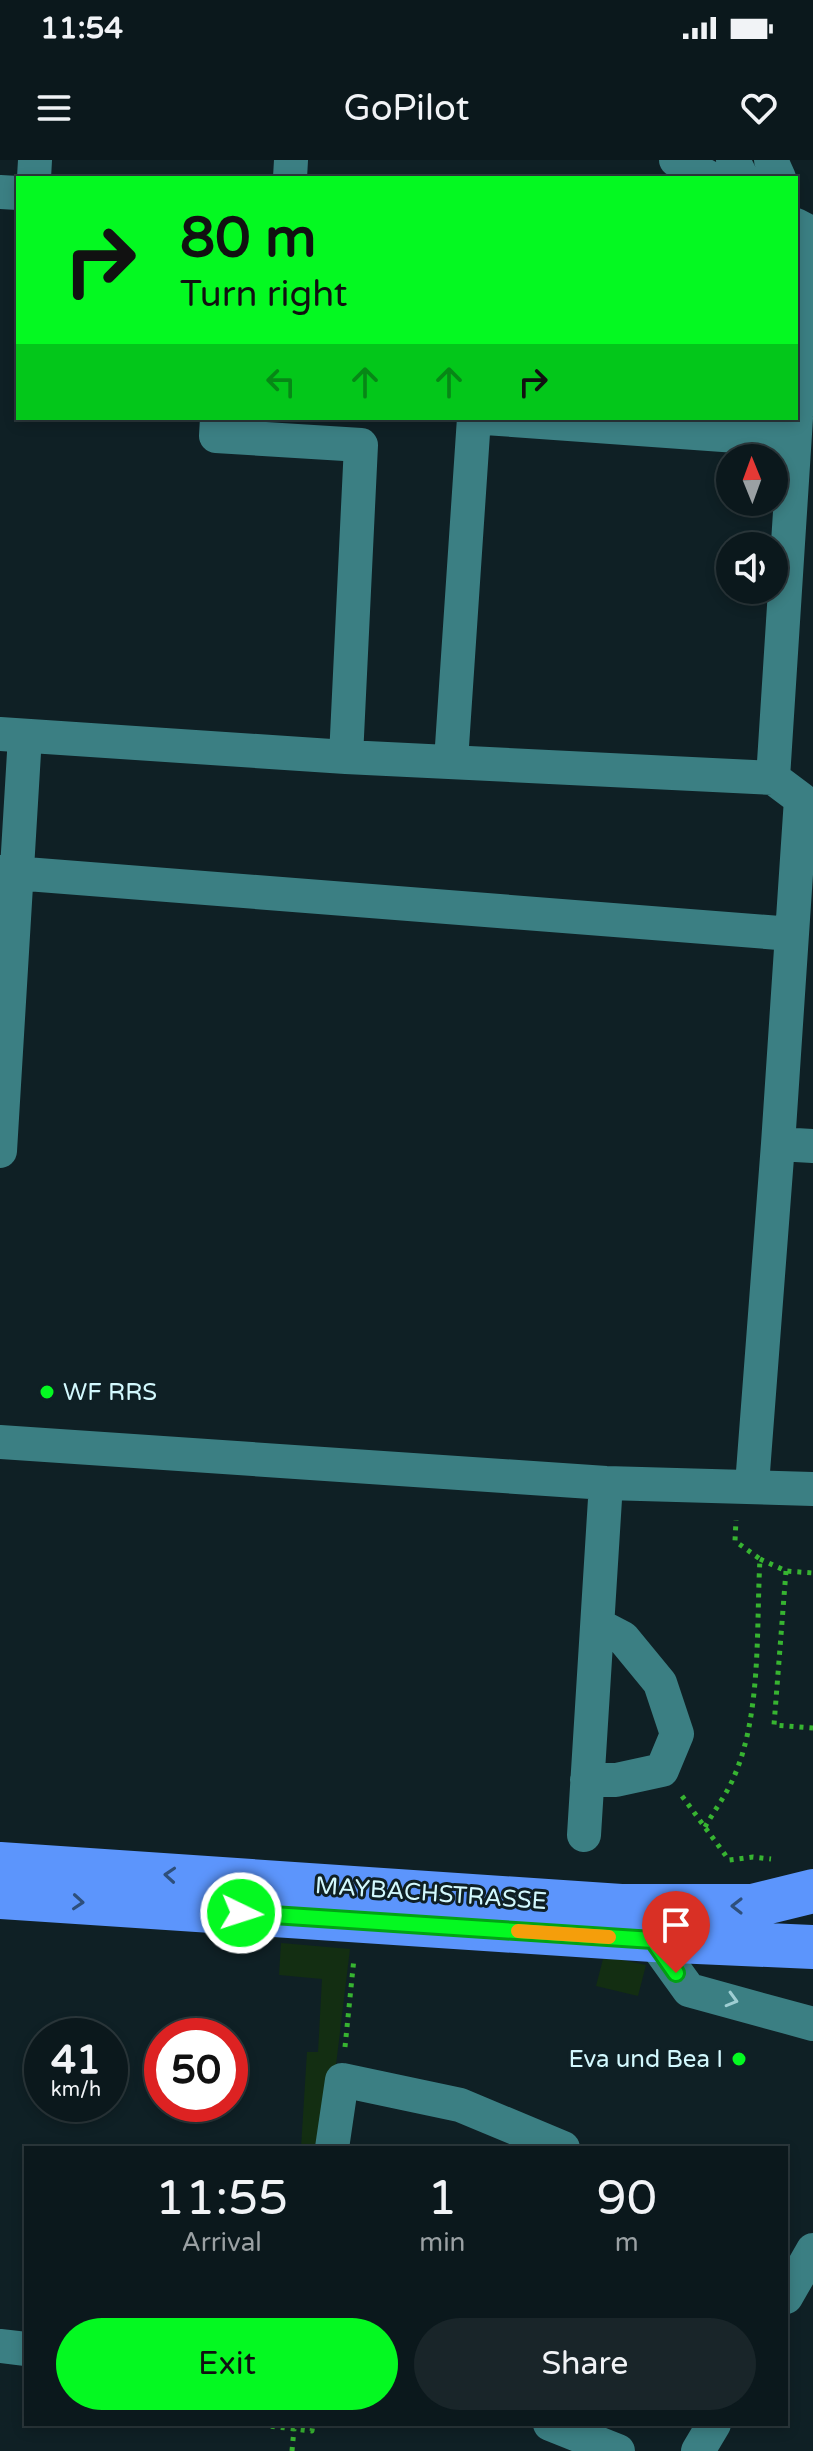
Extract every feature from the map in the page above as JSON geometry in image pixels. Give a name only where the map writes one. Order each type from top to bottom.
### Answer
[{"type":"main road","name":"MAYBACHSTRASSE","points":[[0,1864],[653,1940],[813,1947]]},
{"type":"main road","name":"MAYBACHSTRASSE","points":[[0,1897],[752,1906],[813,1891]]},
{"type":"street","points":[[676,160],[706,176]]},
{"type":"street","points":[[798,387],[802,239]]},
{"type":"street","points":[[217,420],[216,436],[362,431],[346,757]]},
{"type":"street","points":[[451,761],[474,420]]},
{"type":"street","points":[[588,420],[795,424],[773,778]]},
{"type":"street","points":[[0,1151],[12,735],[346,757],[773,778],[801,799],[804,893],[792,934],[778,1144],[735,1485]]},
{"type":"street","points":[[9,873],[792,934]]},
{"type":"street","points":[[778,1144],[813,1146]]},
{"type":"street","points":[[0,1442],[606,1483],[813,1489]]},
{"type":"street","points":[[584,1835],[606,1483]]},
{"type":"street","points":[[587,1780],[616,1780],[662,1770],[677,1734],[660,1683],[623,1638],[598,1625]]},
{"type":"street","points":[[653,1940],[689,1990],[813,2024]]},
{"type":"street","points":[[332,2146],[342,2080],[460,2105],[558,2146]]},
{"type":"street","points":[[788,2244],[813,2251],[788,2294]]},
{"type":"street","points":[[0,2346],[24,2349]]},
{"type":"street","points":[[555,2426],[618,2451]]},
{"type":"street","points":[[698,2451],[713,2426]]},
{"type":"path","points":[[735,1485],[719,1506],[737,1507],[735,1541],[760,1559],[786,1571],[813,1573]]},
{"type":"path","points":[[753,1857],[729,1860],[705,1827],[733,1779],[743,1748],[752,1703],[760,1559]]},
{"type":"path","points":[[786,1571],[774,1725],[813,1728]]},
{"type":"path","points":[[342,2080],[355,1950]]},
{"type":"path","points":[[268,2426],[312,2431],[313,2426]]},
{"type":"path","points":[[292,2451],[294,2429]]},
{"type":"green space","points":[[281,1943],[350,1949],[326,2146],[301,2146],[307,2052],[318,2052],[322,1979],[279,1975]]},
{"type":"green space","points":[[603,1959],[646,1965],[638,1996],[596,1986]]},
{"type":"slow traffic","points":[[518,1931],[609,1937]]},
{"type":"place","name":"WF RRS","points":[[47,1392]]},
{"type":"place","name":"Eva und Bea I","points":[[739,2059]]},
{"type":"route","points":[[241,1913],[653,1940],[676,1973]]}]
